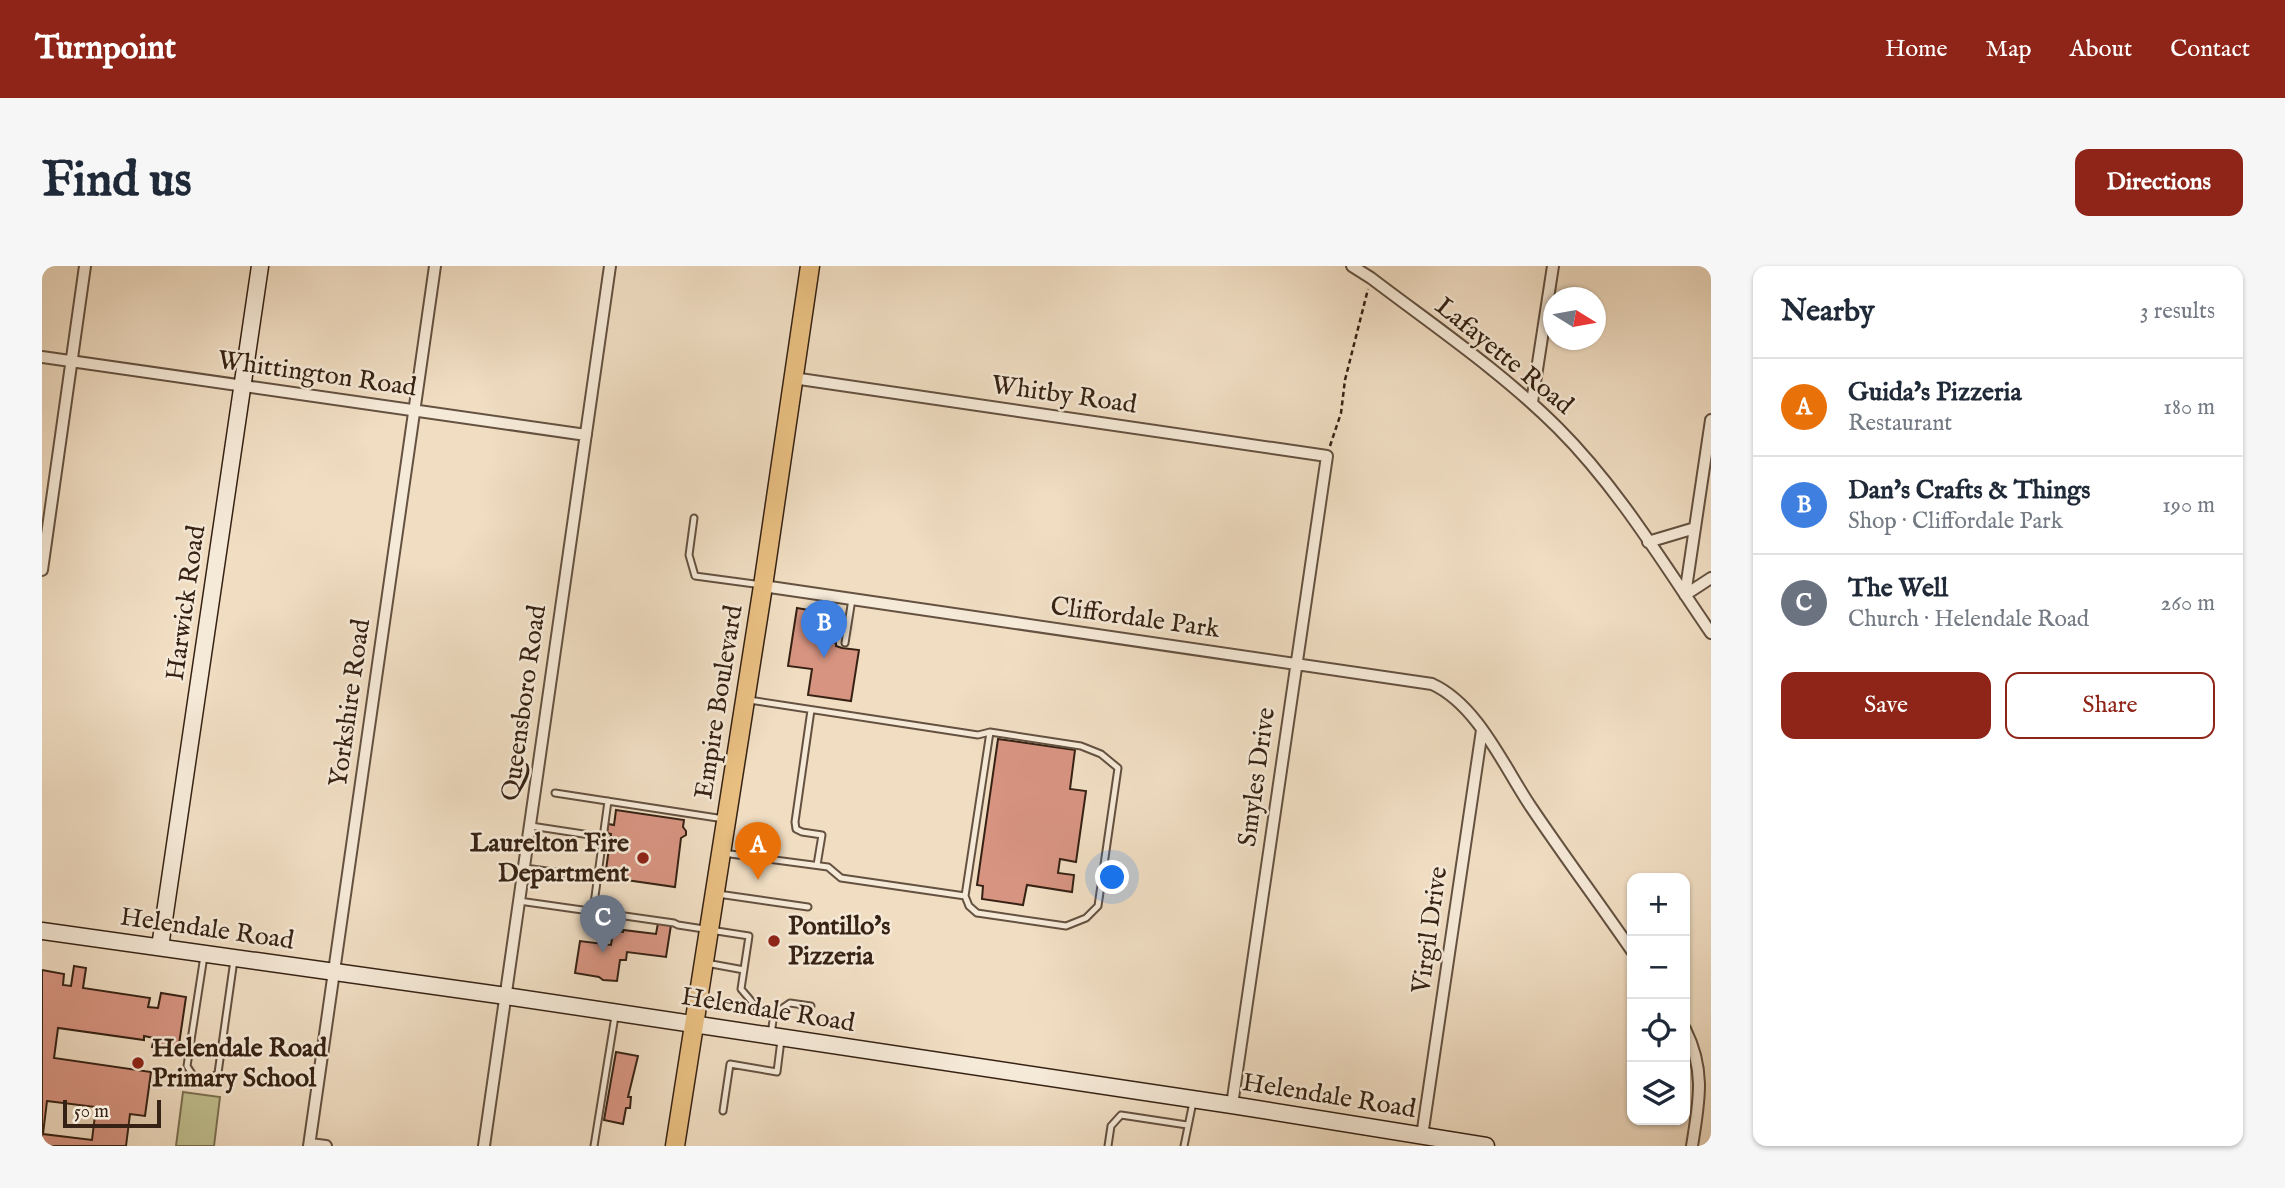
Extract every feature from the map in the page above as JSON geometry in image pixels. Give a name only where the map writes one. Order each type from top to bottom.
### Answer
[{"type":"main road","name":"Empire Boulevard","points":[[675,1146],[746,700],[810,266]]},
{"type":"street","points":[[42,570],[85,266]]},
{"type":"street","name":"Harwick Road","points":[[160,947],[260,266]]},
{"type":"street","name":"Yorkshire Road","points":[[310,1145],[435,266]]},
{"type":"street","name":"Queensboro Road","points":[[484,1146],[610,266]]},
{"type":"street","name":"Lafayette Road","points":[[1352,266],[1372,272],[1532,402],[1596,469],[1711,633]]},
{"type":"street","points":[[1532,402],[1553,266]]},
{"type":"street","name":"Whittington Road","points":[[42,357],[586,435]]},
{"type":"street","name":"Whitby Road","points":[[793,378],[1327,456]]},
{"type":"street","points":[[1685,595],[1711,420]]},
{"type":"street","name":"Smyles Drive","points":[[1232,1105],[1327,456]]},
{"type":"street","points":[[1648,542],[1695,528]]},
{"type":"street","points":[[1685,595],[1711,578]]},
{"type":"street","name":"Cliffordale Park","points":[[763,586],[1432,684],[1462,704],[1482,730],[1530,805],[1627,944]]},
{"type":"street","name":"Virgil Drive","points":[[1422,1136],[1482,730]]},
{"type":"street","name":"Helendale Road","points":[[42,931],[615,1012],[1486,1146]]},
{"type":"street","points":[[1690,1042],[1698,1062],[1700,1080],[1692,1146]]},
{"type":"street","points":[[310,1145],[326,1146]]},
{"type":"lane","points":[[694,518],[689,555],[695,576],[763,586]]},
{"type":"lane","points":[[845,643],[852,599]]},
{"type":"lane","points":[[746,700],[978,735],[990,732],[1081,746],[1101,754],[1118,768],[1098,906],[1086,918],[1066,926],[977,913],[969,906],[965,896],[990,732]]},
{"type":"lane","points":[[811,710],[794,822],[796,829],[802,832],[822,835],[817,866]]},
{"type":"lane","points":[[555,793],[727,819]]},
{"type":"lane","points":[[593,912],[608,801]]},
{"type":"lane","points":[[530,825],[603,837]]},
{"type":"lane","points":[[722,852],[828,867],[841,878],[965,896]]},
{"type":"lane","points":[[524,867],[598,878]]},
{"type":"lane","points":[[715,893],[808,907]]},
{"type":"lane","points":[[519,901],[749,936],[741,989],[758,1009],[774,1014]]},
{"type":"lane","points":[[204,953],[187,1066],[196,1080],[206,1083],[218,1073],[234,957]]},
{"type":"lane","points":[[704,963],[744,970]]},
{"type":"lane","points":[[774,1014],[790,1003],[811,1006]]},
{"type":"lane","points":[[594,1146],[615,1012]]},
{"type":"lane","points":[[723,1111],[730,1064],[776,1072],[774,1014]]},
{"type":"lane","points":[[1184,1146],[1194,1099]]},
{"type":"lane","points":[[1108,1146],[1111,1126],[1121,1115],[1187,1125]]},
{"type":"path","points":[[1327,456],[1340,412],[1345,380],[1372,272]]},
{"type":"shaded area","points":[[183,1092],[220,1097],[214,1146],[176,1146]]},
{"type":"building","points":[[797,608],[832,614],[828,642],[836,643],[836,646],[842,648],[859,650],[851,701],[808,695],[812,669],[788,666]]},
{"type":"building","points":[[998,739],[1075,750],[1070,789],[1086,791],[1076,862],[1060,859],[1058,873],[1074,875],[1072,892],[1027,885],[1023,905],[982,899],[983,886],[977,885]]},
{"type":"building","name":"Laurelton Fire Department","points":[[616,810],[684,820],[686,835],[681,838],[675,887],[605,877],[611,834],[607,833],[608,824],[614,825]]},
{"type":"building","points":[[658,923],[671,925],[666,957],[627,952],[626,960],[620,960],[617,981],[575,973],[580,941],[611,945],[613,931],[656,934]]},
{"type":"building","name":"Helendale Road Primary School","points":[[74,966],[86,968],[83,988],[150,998],[148,1007],[158,1008],[161,993],[186,997],[178,1051],[152,1047],[154,1038],[144,1036],[144,1040],[58,1028],[54,1058],[151,1072],[145,1116],[130,1114],[126,1146],[42,1146],[42,970],[64,974],[63,985],[71,986]],"holes":[[[47,1101],[96,1107],[92,1140],[43,1134]]]},
{"type":"building","points":[[616,1052],[638,1056],[628,1097],[631,1097],[630,1108],[626,1108],[623,1124],[604,1120]]},
{"type":"place","name":"Dan's Crafts & Things","points":[[824,658]]},
{"type":"place","name":"Laurelton Fire Department","points":[[643,858]]},
{"type":"place","name":"Guida's Pizzeria","points":[[758,880]]},
{"type":"place","name":"Pontillo's Pizzeria","points":[[774,941]]},
{"type":"place","name":"The Well","points":[[603,953]]},
{"type":"place","name":"Helendale Road Primary School","points":[[138,1063]]}]
